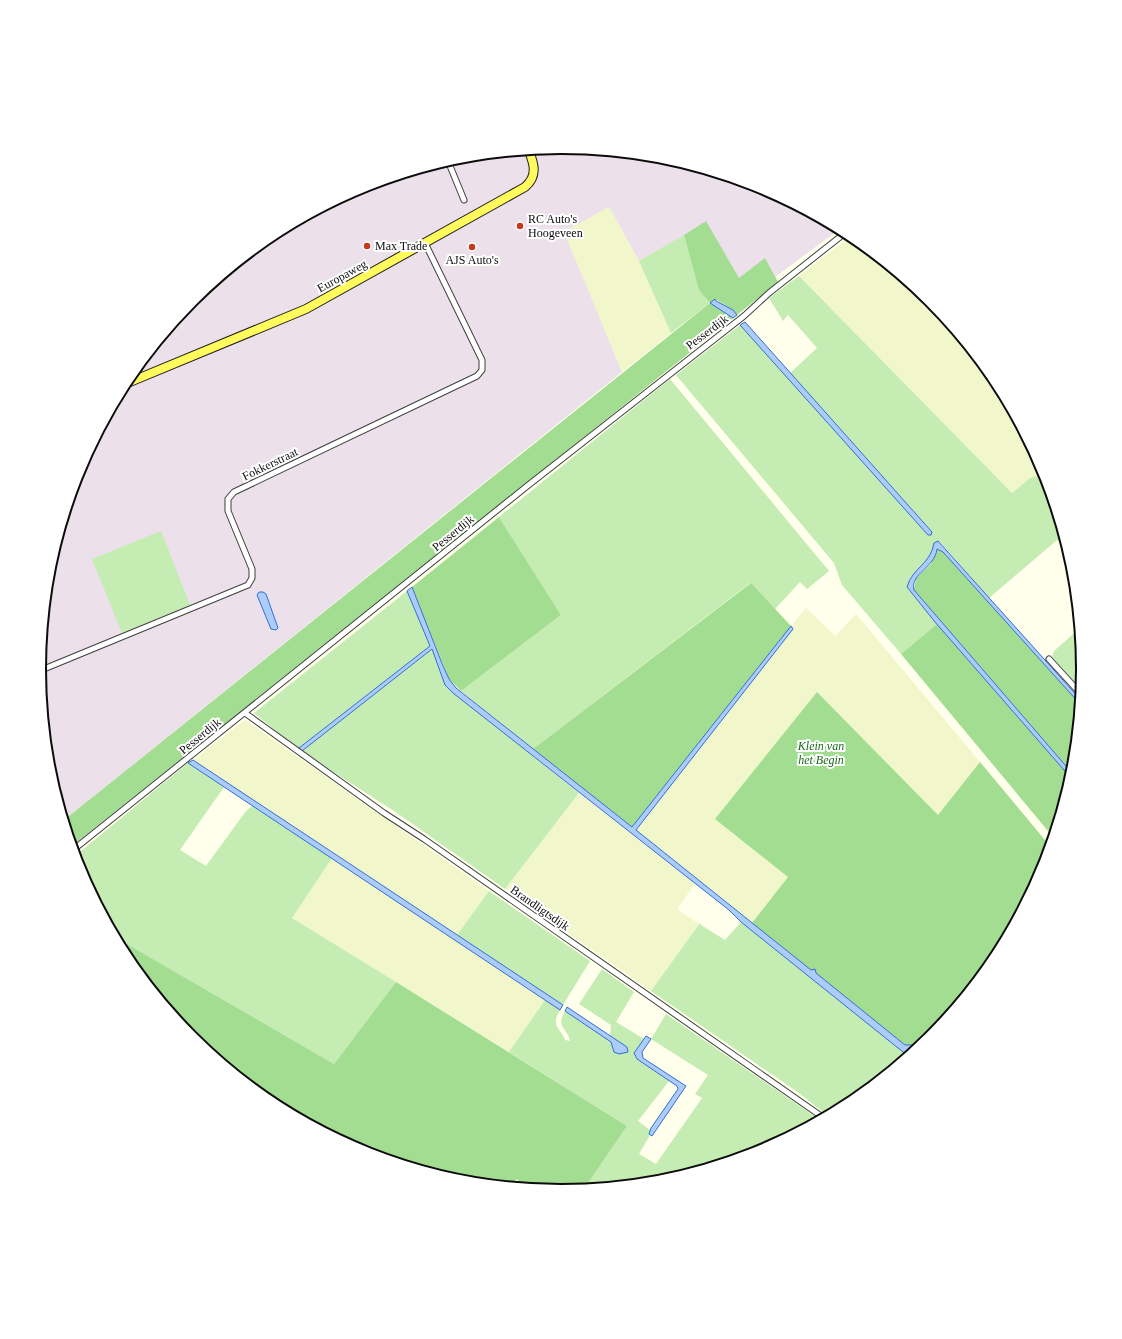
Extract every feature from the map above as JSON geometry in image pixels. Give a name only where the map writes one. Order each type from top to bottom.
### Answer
[{"type":"main road","name":"Europaweg","points":[[135,380],[306,309],[425,243],[528,184],[534,174],[534,165],[530,156]]},
{"type":"street","points":[[450,167],[464,200]]},
{"type":"street","name":"Pesserdijk","points":[[77,847],[526,487],[744,316],[769,293],[840,237]]},
{"type":"street","name":"Fokkerstraat","points":[[46,668],[248,585],[252,578],[252,569],[228,511],[228,499],[234,492],[477,376],[482,370],[482,360],[425,243]]},
{"type":"street","points":[[1049,659],[1075,688]]},
{"type":"street","name":"Brandligtsdijk","points":[[245,713],[384,813],[424,839],[820,1115]]},
{"type":"shaded area","points":[[561,154],[628,159],[661,164],[694,172],[727,182],[758,194],[789,208],[834,233],[775,277],[765,259],[710,303],[684,236],[639,261],[609,207],[565,232],[622,372],[68,817],[56,770],[50,737],[46,670],[50,602],[56,569],[73,504],[85,472],[115,412],[152,356],[197,305],[221,282],[247,261],[304,223],[364,194],[395,182],[461,164],[494,159]]},
{"type":"green space","points":[[609,207],[639,261],[671,333],[622,372],[564,232]]},
{"type":"green space","points":[[706,221],[739,278],[765,258],[778,282],[737,315],[733,310],[715,299],[717,308],[733,318],[76,843],[68,817],[710,303],[699,290],[684,235]]},
{"type":"green space","points":[[684,235],[699,289],[710,303],[671,333],[639,261]]},
{"type":"green space","points":[[846,240],[901,282],[925,305],[970,356],[1007,412],[1038,476],[1030,478],[1012,493],[799,276]]},
{"type":"green space","points":[[799,276],[1012,493],[1030,478],[1038,476],[1049,504],[1060,542],[1057,540],[989,598],[940,542],[931,556],[911,577],[907,587],[937,624],[901,654],[842,585],[834,563],[676,375],[740,325],[932,532],[790,373],[817,348],[788,315],[783,321],[769,298]]},
{"type":"green space","points":[[670,379],[829,571],[807,589],[800,582],[775,609],[750,583],[533,749],[461,691],[561,615],[499,517]]},
{"type":"green space","points":[[499,517],[561,615],[461,691],[449,679],[412,587]]},
{"type":"green space","points":[[161,531],[190,605],[122,633],[92,559]]},
{"type":"green space","points":[[937,548],[943,552],[1075,699],[1072,737],[1067,767],[914,590],[916,578],[931,564]]},
{"type":"green space","points":[[751,583],[791,626],[632,827],[533,749]]},
{"type":"green space","points":[[407,591],[430,646],[299,748],[303,750],[432,649],[447,688],[579,793],[505,889],[397,813],[298,749],[254,713]]},
{"type":"green space","points":[[806,608],[835,636],[856,614],[980,762],[938,815],[817,692],[716,819],[788,877],[752,923],[636,830],[761,670],[793,628],[791,626]]},
{"type":"green space","points":[[937,624],[1066,772],[1050,833],[901,654]]},
{"type":"green space","points":[[1075,633],[1076,684],[1052,657],[1054,651]]},
{"type":"green space","name":"Klein van het Begin","points":[[817,692],[938,815],[980,762],[1046,842],[1023,897],[989,956],[970,983],[925,1034],[914,1045],[905,1045],[816,973],[815,970],[811,970],[752,923],[788,877],[715,819]]},
{"type":"green space","points":[[245,720],[489,891],[457,935],[193,760]]},
{"type":"green space","points":[[188,763],[224,787],[180,850],[206,866],[246,811],[252,806],[332,858],[292,918],[396,982],[334,1064],[125,943],[99,897],[79,852]]},
{"type":"green space","points":[[579,793],[695,884],[677,909],[700,923],[651,991],[505,889]]},
{"type":"green space","points":[[332,858],[545,1000],[509,1052],[292,918]]},
{"type":"green space","points":[[489,891],[590,961],[563,1005],[457,935]]},
{"type":"green space","points":[[741,922],[905,1053],[875,1078],[824,1113],[799,1093],[651,991],[700,923],[725,940]]},
{"type":"green space","points":[[125,943],[334,1064],[396,982],[627,1126],[588,1183],[527,1183],[522,1183],[516,1179],[515,1182],[494,1180],[461,1175],[428,1167],[395,1157],[364,1145],[303,1116],[247,1078],[221,1057],[197,1034],[152,983]]},
{"type":"green space","points":[[602,969],[634,992],[616,1022],[644,1039],[634,1053],[637,1059],[669,1081],[638,1121],[650,1130],[650,1135],[639,1154],[656,1164],[702,1098],[695,1094],[708,1075],[651,1039],[666,1014],[816,1117],[758,1145],[727,1157],[694,1167],[661,1175],[628,1180],[588,1183],[627,1126],[509,1052],[545,1000],[560,1010],[557,1016],[556,1024],[565,1040],[570,1041],[561,1021],[565,1011],[611,1042],[613,1049],[628,1052],[627,1047],[610,1036],[611,1025],[579,1004]]},
{"type":"water","points":[[715,299],[733,310],[737,315],[733,318],[710,303]]},
{"type":"water","points":[[745,322],[932,532],[931,535],[928,535],[740,325]]},
{"type":"water","points":[[938,541],[1075,694],[1075,699],[943,552],[937,549],[932,561],[916,579],[914,590],[1067,767],[1066,772],[935,622],[907,587],[913,575],[929,556],[934,543]]},
{"type":"water","points":[[412,587],[443,666],[449,679],[456,688],[632,827],[791,626],[793,629],[636,830],[811,970],[815,969],[816,973],[905,1045],[914,1045],[905,1053],[903,1052],[741,922],[729,910],[453,693],[445,685],[432,649],[302,751],[299,748],[430,646],[407,591]]},
{"type":"water","points":[[259,592],[266,594],[278,628],[276,630],[271,629],[257,595]]},
{"type":"water","points":[[193,760],[563,1005],[560,1010],[188,763]]},
{"type":"water","points":[[567,1007],[627,1047],[628,1052],[619,1054],[614,1052],[611,1042],[565,1011]]},
{"type":"water","points":[[646,1036],[651,1039],[642,1052],[643,1058],[686,1086],[652,1136],[649,1134],[651,1128],[678,1089],[677,1086],[637,1059],[634,1053]]},
{"type":"place","name":"RC Auto's Hoogeveen","points":[[520,226]]},
{"type":"place","name":"Max Trade","points":[[367,246]]},
{"type":"place","name":"AJS Auto's","points":[[472,247]]}]
